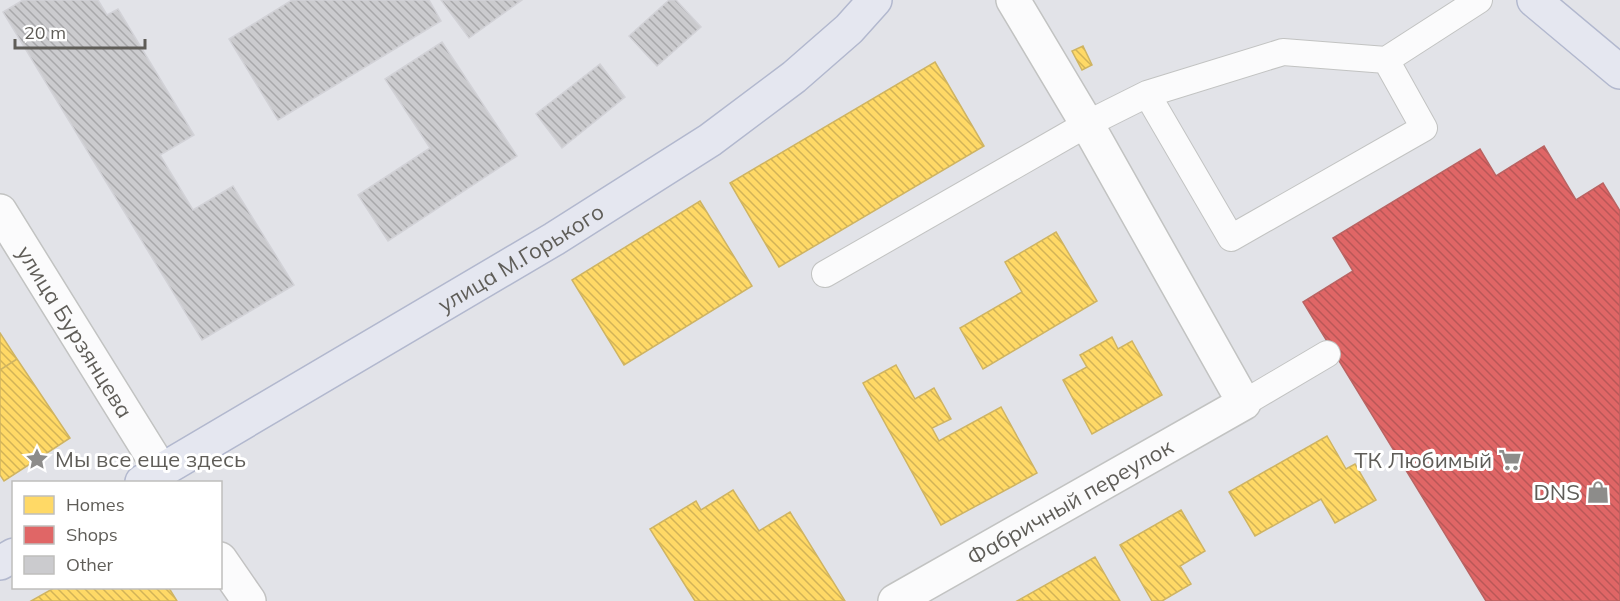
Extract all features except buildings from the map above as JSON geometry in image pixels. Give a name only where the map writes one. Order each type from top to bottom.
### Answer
[{"type":"main road","name":"улица М.Горького","points":[[158,479],[554,239],[710,140],[794,77],[849,29],[875,0]]},
{"type":"main road","points":[[1534,0],[1620,72]]},
{"type":"street","points":[[1013,0],[1087,124],[1244,403]]},
{"type":"street","name":"улица Бурзянцева","points":[[2,216],[158,479]]},
{"type":"street","name":"Фабричный переулок","points":[[895,601],[1244,403]]},
{"type":"street","points":[[222,562],[249,601]]},
{"type":"lane","points":[[825,274],[1087,124],[1147,94],[1283,52],[1386,60],[1479,0]]},
{"type":"lane","points":[[1147,94],[1232,238],[1424,128],[1386,60]]},
{"type":"lane","points":[[1244,403],[1327,354]]},
{"type":"place","name":"Мы все еще здесь","points":[[37,459]]},
{"type":"place","name":"ТК Любимый","points":[[1510,460]]},
{"type":"place","name":"DNS","points":[[1598,492]]}]
